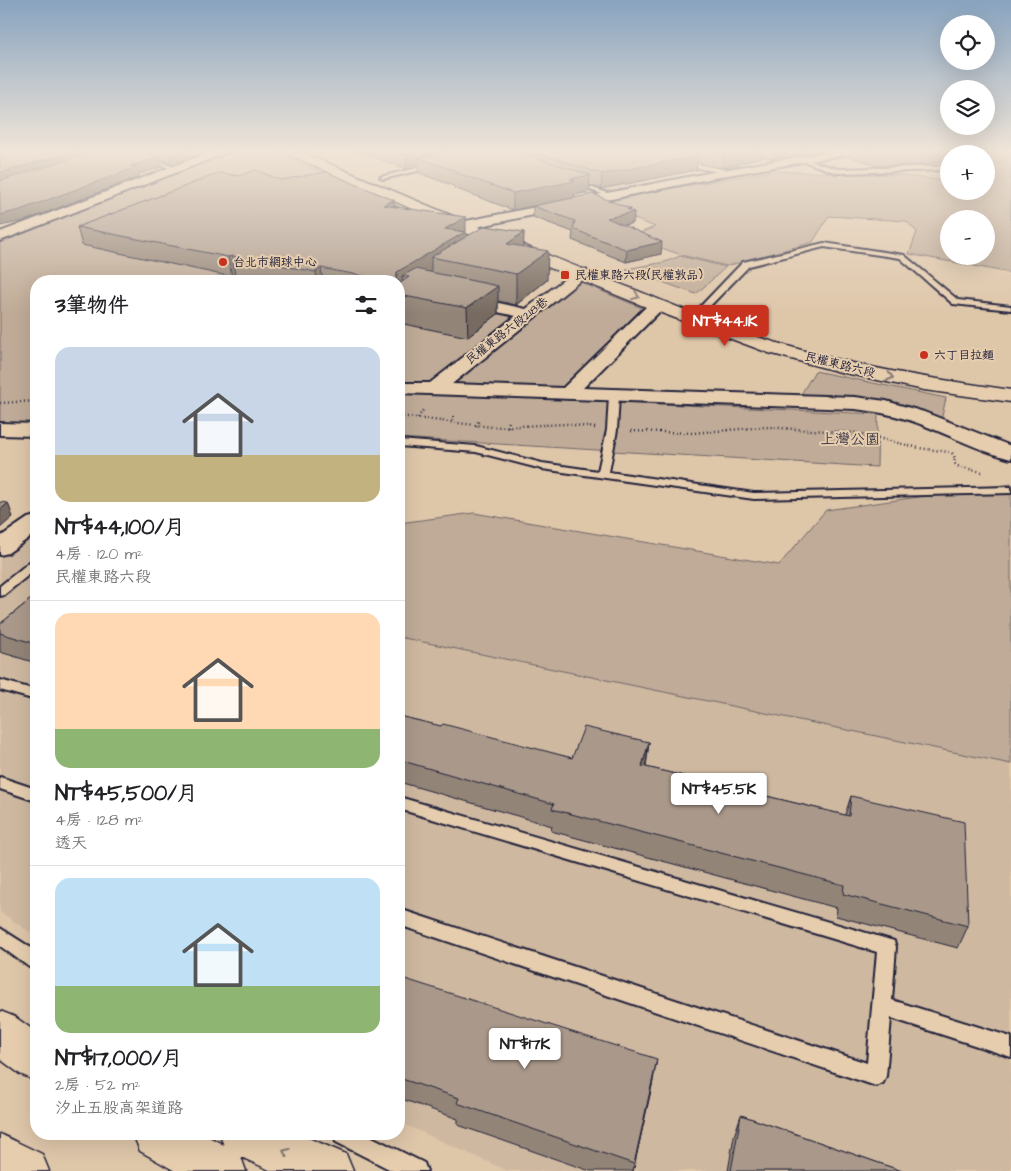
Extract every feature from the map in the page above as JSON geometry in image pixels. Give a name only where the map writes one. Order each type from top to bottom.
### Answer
[{"type":"main road","name":"民權東路六段","points":[[428,205],[462,218],[488,243],[581,273],[657,305],[776,348],[840,366],[924,384],[1011,396]]},
{"type":"main road","name":"民權東路六段","points":[[486,220],[773,334],[840,349]]},
{"type":"main road","points":[[961,372],[1011,379]]},
{"type":"main road","points":[[0,1018],[30,1033]]},
{"type":"main road","points":[[0,1032],[30,1054]]},
{"type":"main road","points":[[168,1140],[222,1171]]},
{"type":"main road","points":[[257,1140],[329,1171]]},
{"type":"main road","points":[[0,1158],[25,1171]]},
{"type":"street","points":[[1,235],[81,205]]},
{"type":"street","points":[[462,218],[486,220],[562,205]]},
{"type":"street","points":[[488,243],[511,230]]},
{"type":"street","name":"民權東路六段218巷","points":[[433,390],[581,273]]},
{"type":"street","points":[[451,298],[528,314]]},
{"type":"street","points":[[568,394],[657,305]]},
{"type":"street","points":[[405,388],[855,403],[886,407],[917,416],[1011,453]]},
{"type":"street","points":[[0,429],[30,430]]},
{"type":"street","points":[[0,548],[30,528]]},
{"type":"lane","points":[[704,308],[746,264],[824,245],[902,256],[956,302],[1011,308]]},
{"type":"lane","points":[[603,474],[612,430],[614,396]]},
{"type":"lane","points":[[405,444],[476,450],[542,466],[754,496],[1011,490]]},
{"type":"lane","points":[[0,592],[30,568]]},
{"type":"lane","points":[[0,685],[30,694]]},
{"type":"lane","points":[[0,783],[30,794]]},
{"type":"lane","points":[[405,805],[887,948],[876,1076],[405,919]]},
{"type":"lane","points":[[0,936],[30,957]]},
{"type":"lane","points":[[882,1006],[1011,1047]]},
{"type":"lane","points":[[356,1140],[416,1171]]},
{"type":"path","points":[[0,403],[30,401]]},
{"type":"path","points":[[418,418],[422,410]]},
{"type":"path","points":[[453,416],[453,423]]},
{"type":"path","points":[[405,417],[476,426],[508,427],[567,424],[612,430],[692,433],[765,427],[874,436],[919,448],[951,452],[959,450],[970,438]]},
{"type":"path","points":[[476,426],[478,420]]},
{"type":"path","points":[[508,427],[509,421]]},
{"type":"path","points":[[951,452],[956,458],[954,463],[957,466],[974,471],[989,472]]},
{"type":"shaded area","points":[[30,536],[30,932],[0,912],[0,554]]},
{"type":"shaded area","points":[[405,604],[1011,751],[1011,1171],[508,1171],[405,1125]]},
{"type":"green space","name":"台北市網球中心","points":[[96,205],[395,205],[479,242],[405,288],[405,275],[30,275],[30,425],[0,423],[0,243]]},
{"type":"green space","points":[[600,205],[1011,205],[1011,273],[968,265],[995,265],[995,210],[940,210],[940,260],[909,254],[917,232],[906,221],[829,216],[813,242],[727,266],[685,256],[629,237],[655,227]]},
{"type":"green space","points":[[680,256],[726,267],[696,294],[626,269],[665,262]]},
{"type":"green space","points":[[573,279],[642,308],[562,391],[440,386]]},
{"type":"green space","points":[[405,305],[516,313],[425,386],[405,385]]},
{"type":"green space","points":[[815,371],[946,398],[941,421],[800,396]]},
{"type":"green space","name":"上灣公園","points":[[405,392],[878,414],[877,467],[405,438]]},
{"type":"green space","points":[[1011,484],[1011,764],[405,638],[405,522],[474,513],[779,565],[826,510]]},
{"type":"building","points":[[0,205],[35,205],[20,210],[0,215]]},
{"type":"building","points":[[136,205],[384,205],[466,217],[445,229],[465,232],[397,272],[397,275],[358,275],[321,268],[316,272],[232,256],[228,257],[77,227]]},
{"type":"building","points":[[620,205],[634,212],[607,218],[662,242],[627,250],[573,229],[575,221],[533,206]]},
{"type":"building","points":[[485,226],[524,232],[507,244],[548,251],[516,274],[431,257]]},
{"type":"building","points":[[415,269],[498,286],[467,308],[405,296],[405,280],[409,277],[404,275]]},
{"type":"building","points":[[0,502],[8,503],[0,510]]},
{"type":"building","points":[[30,600],[30,642],[0,633],[0,624]]},
{"type":"building","points":[[405,717],[441,726],[443,724],[572,758],[584,727],[649,742],[642,766],[849,816],[851,796],[964,822],[968,926],[843,894],[844,885],[552,809],[554,804],[405,762]]},
{"type":"building","points":[[405,979],[657,1059],[634,1164],[457,1103],[459,1098],[405,1080]]},
{"type":"building","points":[[741,1115],[902,1171],[731,1171]]},
{"type":"place","name":"台北市網球中心","points":[[223,262]]},
{"type":"place","name":"民權東路六段(民權敦品)","points":[[565,275]]},
{"type":"place","name":"六丁目拉麵","points":[[924,355]]}]
